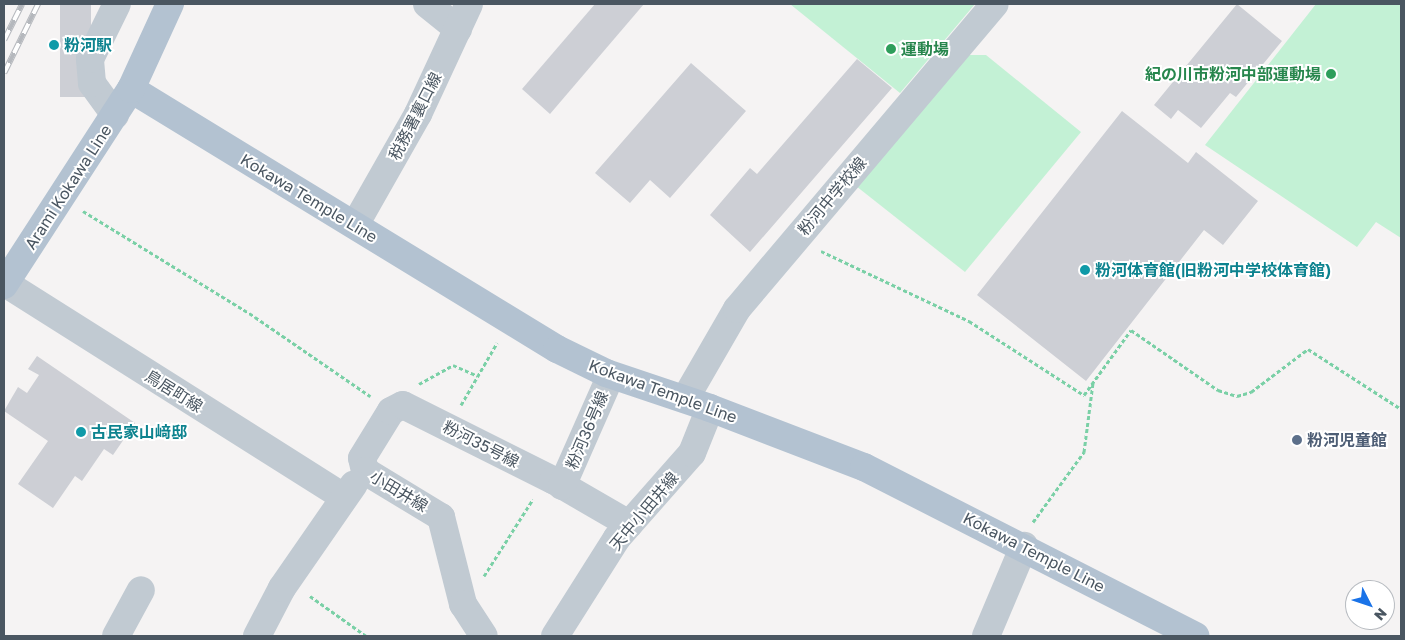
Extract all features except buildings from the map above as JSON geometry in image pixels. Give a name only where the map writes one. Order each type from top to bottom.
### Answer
[{"type":"main road","points":[[132,89],[170,4]]},
{"type":"main road","name":"Arami Kokawa Line","points":[[4,284],[132,89]]},
{"type":"main road","name":"Kokawa Temple Line","points":[[132,89],[557,349],[611,375],[697,404],[864,467],[1021,545],[1181,633]]},
{"type":"street","points":[[115,114],[92,83],[90,59],[117,4]]},
{"type":"street","points":[[427,4],[458,29]]},
{"type":"street","name":"税務署裏口線","points":[[355,226],[418,114],[469,4]]},
{"type":"street","name":"粉河中学校線","points":[[697,404],[737,309],[995,4]]},
{"type":"street","name":"鳥居町線","points":[[4,284],[344,498]]},
{"type":"street","name":"粉河36号線","points":[[554,482],[611,375]]},
{"type":"street","name":"天中小田井線","points":[[555,636],[629,524],[692,453],[697,404]]},
{"type":"street","points":[[364,471],[362,458],[398,408]]},
{"type":"street","name":"粉河35号線","points":[[398,408],[448,427],[554,482],[629,524]]},
{"type":"street","name":"小田井線","points":[[258,636],[287,580],[364,471],[441,517],[463,604],[484,636]]},
{"type":"street","points":[[986,636],[1021,545]]},
{"type":"street","points":[[116,636],[141,590]]},
{"type":"path","points":[[61,197],[255,316],[398,408],[422,380],[453,365],[478,376]]},
{"type":"path","points":[[796,239],[969,321],[1084,395],[1131,330],[1218,390],[1237,396],[1251,392],[1308,349],[1401,409]]},
{"type":"path","points":[[448,427],[510,321]]},
{"type":"path","points":[[1021,545],[1084,452],[1093,382]]},
{"type":"path","points":[[460,591],[479,583],[554,482]]},
{"type":"path","points":[[287,580],[366,636]]},
{"type":"green space","name":"運動場","points":[[790,4],[975,4],[900,93]]},
{"type":"green space","name":"紀の川市粉河中部運動場","points":[[1316,4],[1401,4],[1401,238],[1376,222],[1357,247],[1205,145]]},
{"type":"green space","points":[[968,55],[986,55],[1081,132],[965,272],[856,186]]},
{"type":"railway","points":[[4,40],[22,4]]},
{"type":"railway","points":[[4,73],[38,4]]},
{"type":"place","name":"粉河駅","points":[[54,45]]},
{"type":"place","name":"運動場","points":[[891,49]]},
{"type":"place","name":"紀の川市粉河中部運動場","points":[[1331,74]]},
{"type":"place","name":"粉河体育館(旧粉河中学校体育館)","points":[[1085,270]]},
{"type":"place","name":"古民家山﨑邸","points":[[81,432]]},
{"type":"place","name":"粉河児童館","points":[[1297,440]]}]
